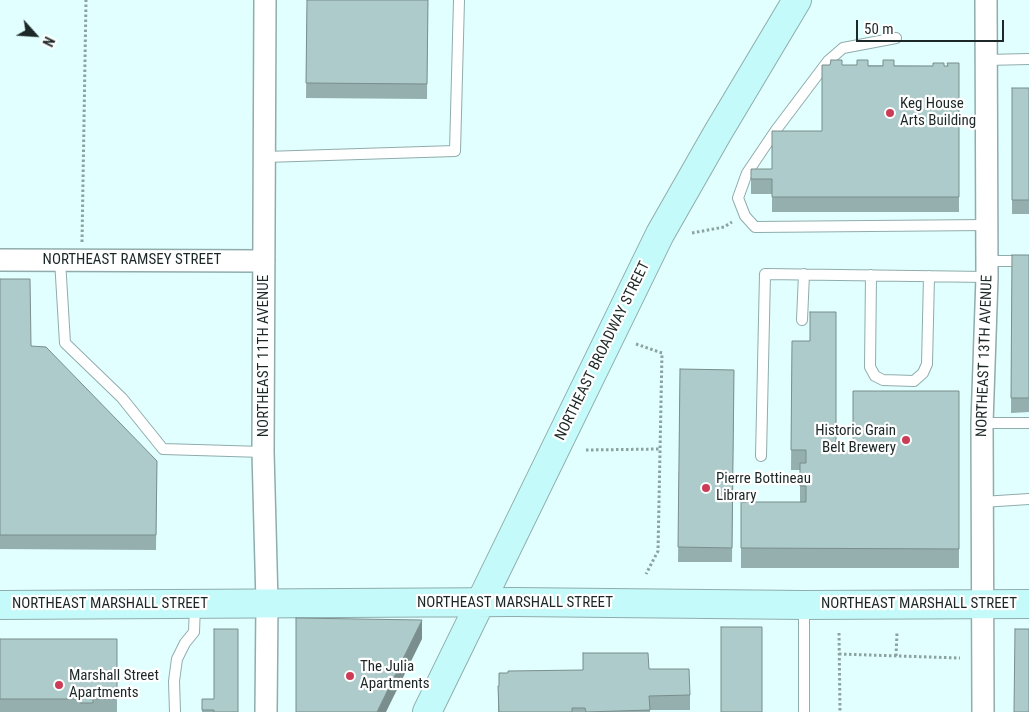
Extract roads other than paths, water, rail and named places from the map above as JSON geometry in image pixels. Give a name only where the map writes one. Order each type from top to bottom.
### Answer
[{"type":"street","name":"NORTHEAST 11TH AVENUE","points":[[265,0],[263,452],[267,603],[266,712]]},
{"type":"street","name":"NORTHEAST BROADWAY STREET","points":[[427,712],[660,234],[797,0]]},
{"type":"street","name":"NORTHEAST 13TH AVENUE","points":[[982,712],[982,423],[987,269],[986,0]]},
{"type":"street","name":"NORTHEAST RAMSEY STREET","points":[[0,260],[264,261]]},
{"type":"street","name":"NORTHEAST MARSHALL STREET","points":[[0,605],[479,602],[804,605],[1029,604]]},
{"type":"lane","points":[[265,157],[455,151],[459,0]]},
{"type":"lane","points":[[896,38],[843,48],[828,61],[776,130],[747,174],[738,198],[745,216],[754,227],[987,225]]},
{"type":"lane","points":[[986,60],[1029,59]]},
{"type":"lane","points":[[60,260],[65,343],[122,398],[163,449],[263,452]]},
{"type":"lane","points":[[761,456],[765,274],[929,276],[987,269],[1029,261]]},
{"type":"lane","points":[[802,320],[804,274]]},
{"type":"lane","points":[[872,275],[870,367],[875,376],[883,380],[914,381],[923,373],[928,364],[929,276]]},
{"type":"lane","points":[[982,423],[1029,423]]},
{"type":"lane","points":[[982,502],[1029,499]]},
{"type":"lane","points":[[175,712],[174,681],[177,658],[185,643],[194,632],[195,604]]},
{"type":"lane","points":[[804,605],[804,712]]},
{"type":"place","name":"Keg House Arts Building","points":[[890,113]]},
{"type":"place","name":"Historic Grain Belt Brewery","points":[[906,440]]},
{"type":"place","name":"Pierre Bottineau Library","points":[[706,488]]},
{"type":"place","name":"The Julia Apartments","points":[[350,676]]},
{"type":"place","name":"Marshall Street Apartments","points":[[59,685]]}]
